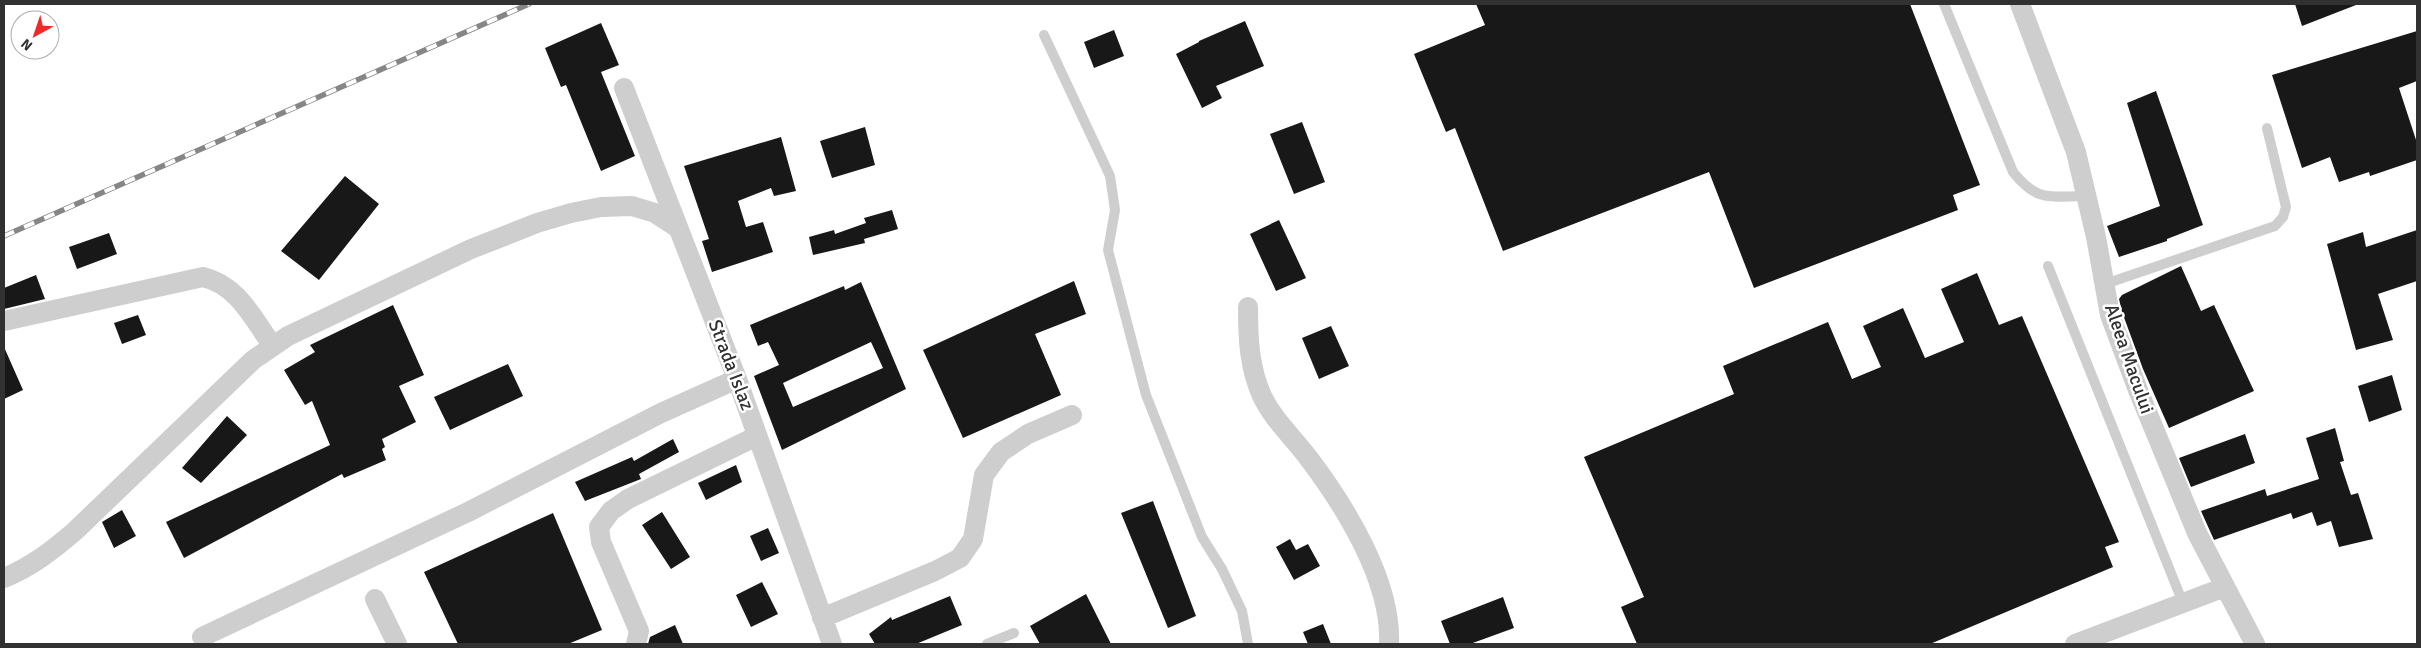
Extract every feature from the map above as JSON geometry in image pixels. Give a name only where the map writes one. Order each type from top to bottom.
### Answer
[{"type":"street","name":"Aleea Macului","points":[[2020,4],[2076,152],[2110,314],[2138,390],[2197,533],[2255,644]]},
{"type":"street","name":"Strada Islaz","points":[[624,88],[737,379],[832,644]]},
{"type":"street","points":[[4,578],[18,572],[49,553],[75,531],[253,360],[288,336],[471,249],[537,223],[570,213],[601,207],[632,206],[656,213],[678,228]]},
{"type":"street","points":[[4,321],[203,277],[217,280],[231,289],[273,346]]},
{"type":"street","points":[[1248,307],[1248,346],[1262,396],[1281,427],[1309,459],[1346,513],[1366,549],[1390,626],[1389,644]]},
{"type":"street","points":[[202,637],[468,512],[661,413],[737,379]]},
{"type":"street","points":[[822,618],[935,571],[960,558],[973,539],[984,475],[1001,452],[1028,434],[1072,415]]},
{"type":"street","points":[[636,644],[639,631],[601,542],[599,527],[611,511],[628,499],[758,436]]},
{"type":"street","points":[[2075,644],[2225,587]]},
{"type":"street","points":[[375,599],[397,644]]},
{"type":"lane","points":[[1944,4],[2014,172],[2027,189],[2040,195],[2086,196]]},
{"type":"lane","points":[[1044,35],[1110,176],[1115,210],[1108,250],[1146,395],[1202,537],[1222,569],[1242,611],[1248,644]]},
{"type":"lane","points":[[2105,284],[2275,226],[2283,217],[2286,206],[2267,128]]},
{"type":"lane","points":[[2048,266],[2183,603]]},
{"type":"lane","points":[[987,644],[1014,633]]},
{"type":"building","points":[[1476,4],[1910,4],[1980,185],[1953,195],[1958,210],[1754,288],[1709,172],[1503,251],[1455,128],[1446,132],[1414,54],[1485,25]]},
{"type":"building","points":[[2295,4],[2356,4],[2356,5],[2302,26]]},
{"type":"building","points":[[1245,21],[1264,66],[1216,86],[1222,98],[1202,108],[1176,54],[1199,41]]},
{"type":"building","points":[[601,23],[619,65],[601,72],[635,156],[601,171],[566,85],[561,87],[545,48]]},
{"type":"building","points":[[1114,30],[1124,56],[1094,68],[1084,42]]},
{"type":"building","points":[[2417,31],[2417,81],[2399,88],[2417,143],[2417,160],[2370,176],[2369,172],[2339,182],[2330,157],[2302,168],[2272,75]]},
{"type":"building","points":[[2156,91],[2203,225],[2167,239],[2167,241],[2119,257],[2107,226],[2160,206],[2127,103]]},
{"type":"building","points":[[1302,122],[1325,182],[1294,194],[1270,134]]},
{"type":"building","points":[[865,127],[875,165],[832,178],[820,141]]},
{"type":"building","points":[[781,137],[796,191],[774,196],[771,188],[738,201],[746,227],[763,222],[773,252],[712,272],[702,241],[709,239],[684,166]]},
{"type":"building","points":[[345,176],[379,204],[319,280],[281,251]]},
{"type":"building","points":[[892,210],[898,229],[864,239],[865,243],[813,255],[809,237],[834,230],[835,234],[866,223],[864,218]]},
{"type":"building","points":[[1279,220],[1306,278],[1276,291],[1250,234]]},
{"type":"building","points":[[2417,230],[2417,281],[2378,294],[2393,340],[2356,350],[2327,244],[2363,232],[2366,247]]},
{"type":"building","points":[[109,233],[117,254],[77,269],[69,247]]},
{"type":"building","points":[[2181,266],[2201,311],[2214,305],[2254,391],[2169,428],[2143,369],[2119,299],[2122,295]]},
{"type":"building","points":[[1977,273],[1999,325],[2022,316],[2119,542],[2105,547],[2113,567],[1930,644],[1637,644],[1621,607],[1644,597],[1584,457],[1734,394],[1723,366],[1828,322],[1852,379],[1881,367],[1863,326],[1903,308],[1925,358],[1964,342],[1941,289]]},
{"type":"building","points":[[36,275],[45,299],[4,309],[4,288]]},
{"type":"building","points":[[1074,281],[1086,314],[1035,334],[1061,395],[963,438],[923,350]]},
{"type":"building","points":[[861,282],[906,389],[782,450],[754,376],[779,365],[768,342],[758,346],[750,325],[844,286],[845,290]],"holes":[[[871,342],[883,368],[793,407],[783,383]]]},
{"type":"building","points":[[393,305],[424,375],[399,386],[416,422],[382,439],[385,447],[382,449],[386,460],[344,478],[342,474],[184,558],[166,522],[330,445],[312,401],[305,405],[284,370],[315,352],[310,345]]},
{"type":"building","points":[[138,315],[146,335],[122,344],[114,323]]},
{"type":"building","points":[[1331,326],[1349,366],[1319,379],[1302,338]]},
{"type":"building","points":[[4,347],[23,390],[4,399]]},
{"type":"building","points":[[508,364],[523,396],[450,430],[434,397]]},
{"type":"building","points":[[2392,375],[2402,410],[2369,422],[2358,386]]},
{"type":"building","points":[[227,416],[247,435],[201,483],[182,468]]},
{"type":"building","points":[[2335,428],[2344,461],[2340,462],[2351,495],[2358,493],[2373,539],[2339,547],[2331,521],[2317,526],[2312,512],[2293,519],[2291,513],[2214,540],[2201,511],[2265,489],[2267,496],[2319,479],[2306,438]]},
{"type":"building","points":[[2245,434],[2255,463],[2191,487],[2179,458]]},
{"type":"building","points":[[673,439],[679,452],[639,474],[641,479],[585,501],[575,482],[632,457],[634,461]]},
{"type":"building","points":[[736,465],[742,482],[706,500],[698,483]]},
{"type":"building","points":[[1153,501],[1196,616],[1168,628],[1121,513]]},
{"type":"building","points":[[122,510],[136,536],[114,548],[102,522]]},
{"type":"building","points":[[662,512],[690,557],[671,569],[642,525]]},
{"type":"building","points":[[553,513],[602,630],[568,644],[458,644],[424,572]]},
{"type":"building","points":[[768,528],[779,553],[761,561],[750,536]]},
{"type":"building","points":[[1290,539],[1296,550],[1308,544],[1320,566],[1294,580],[1276,547]]},
{"type":"building","points":[[762,582],[778,614],[751,627],[736,595]]},
{"type":"building","points":[[1086,594],[1111,644],[1040,644],[1030,626]]},
{"type":"building","points":[[950,596],[962,625],[916,644],[875,644],[869,634],[891,617],[892,620]]},
{"type":"building","points":[[1503,597],[1514,628],[1470,644],[1450,644],[1441,621]]},
{"type":"building","points":[[1323,624],[1331,644],[1308,644],[1303,632]]},
{"type":"building","points":[[675,625],[683,644],[648,644],[650,637]]},
{"type":"railway","points":[[4,236],[529,4]]}]
